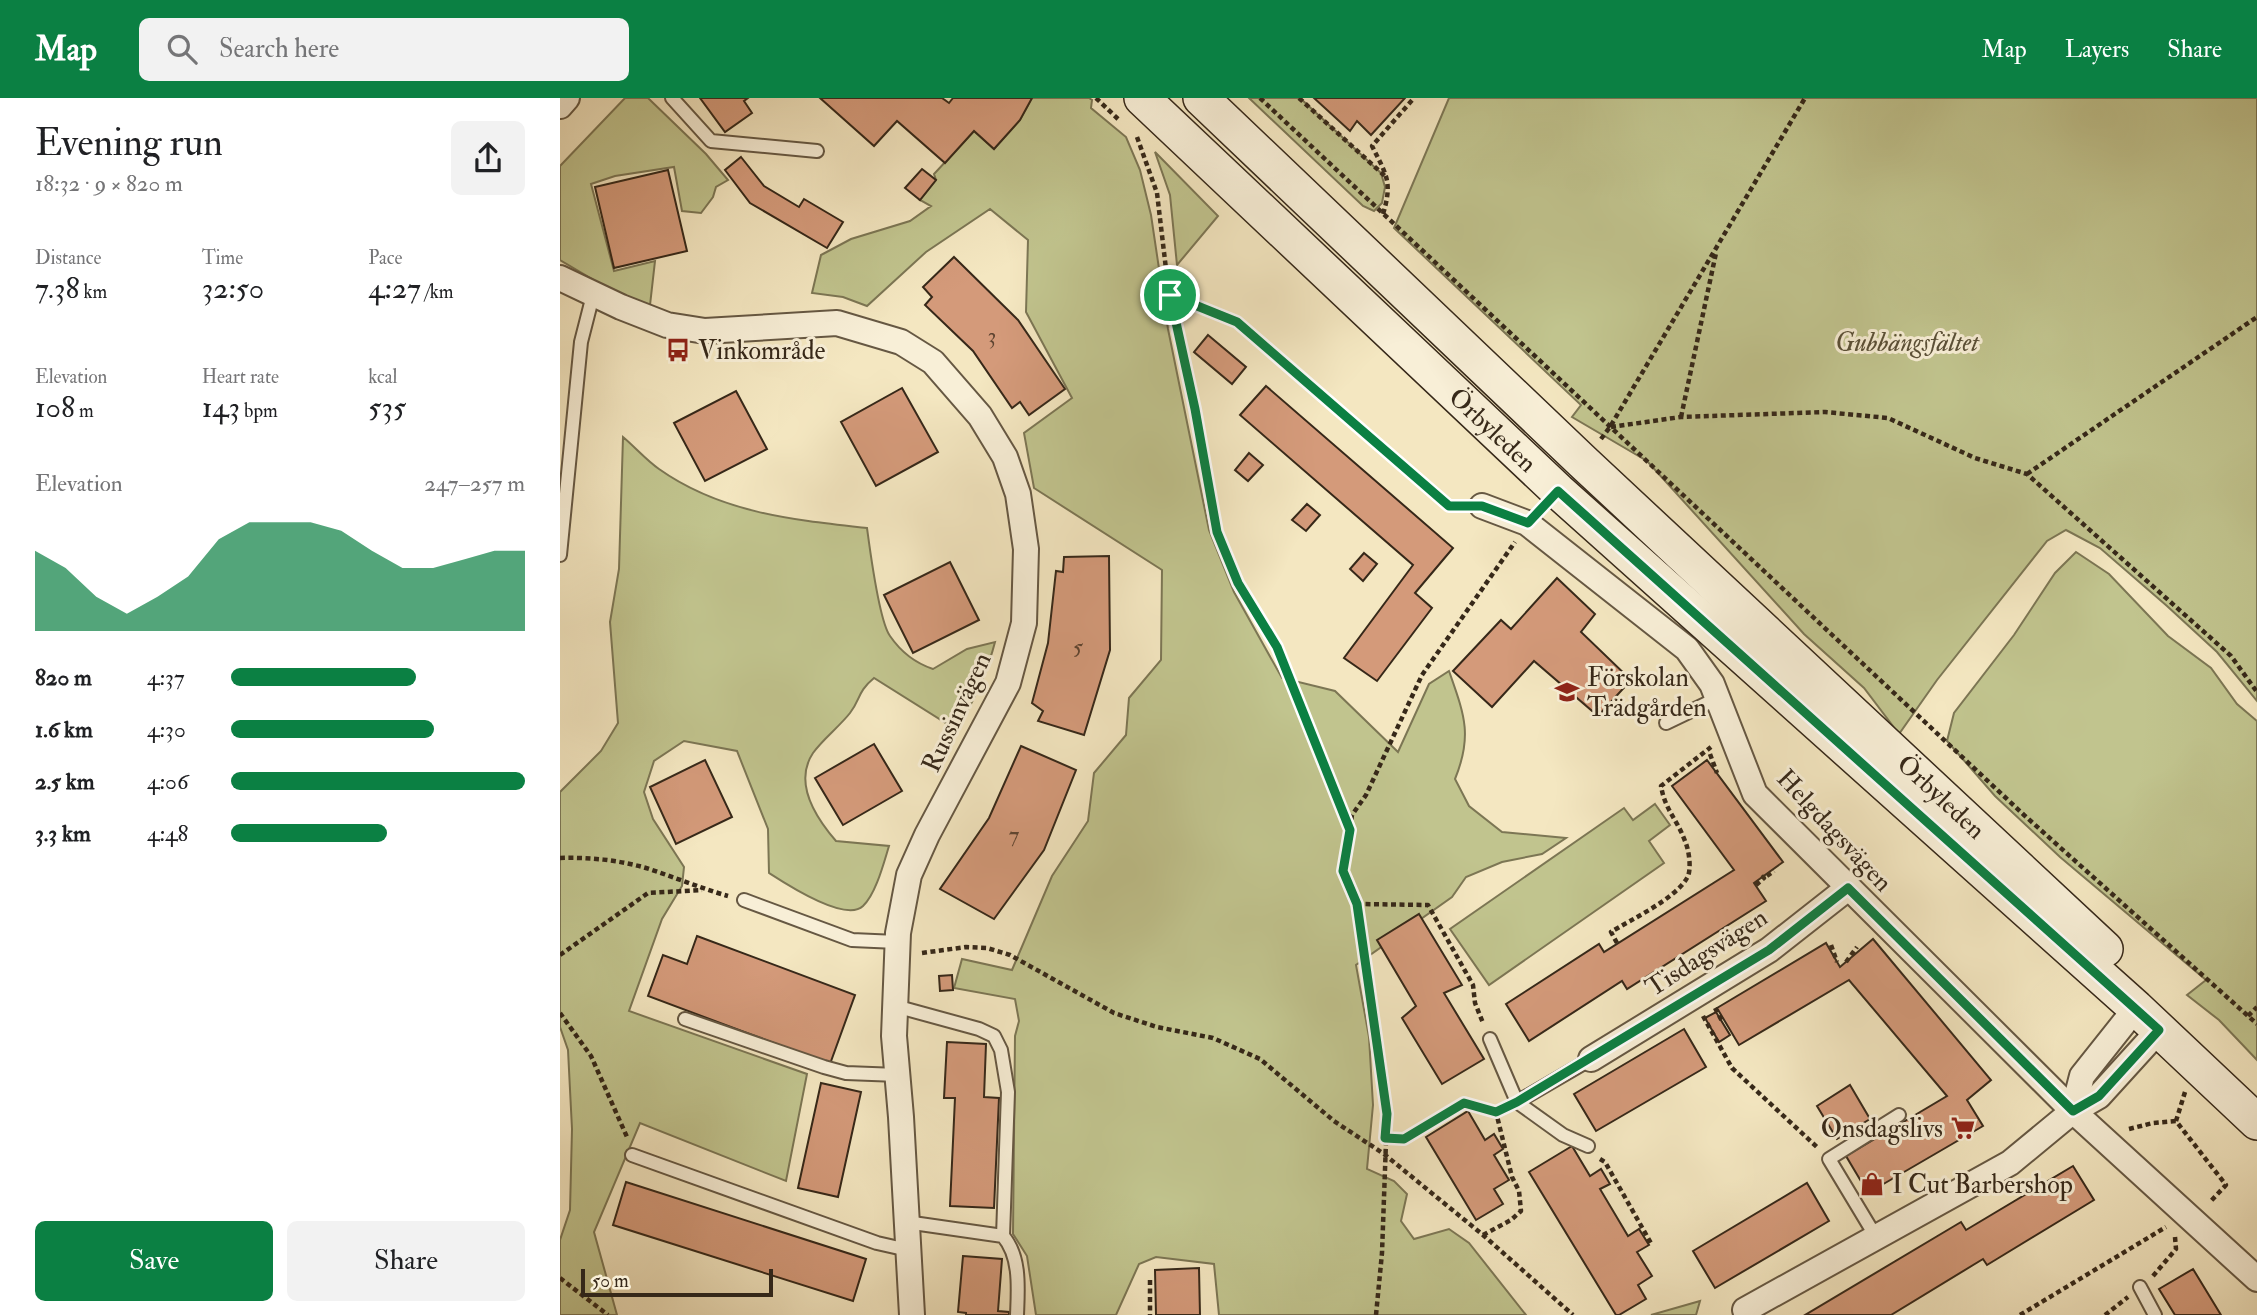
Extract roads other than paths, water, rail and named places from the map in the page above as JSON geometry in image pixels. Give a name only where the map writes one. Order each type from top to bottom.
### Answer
[{"type":"main road","name":"Örbyleden","points":[[1142,98],[1558,491],[2148,1019],[2257,1122]]},
{"type":"main road","name":"Örbyleden","points":[[1201,98],[1583,462],[2257,1088]]},
{"type":"street","points":[[560,106],[567,98]]},
{"type":"street","name":"Russinvägen","points":[[560,278],[593,295],[667,325],[705,331],[837,323],[901,342],[933,362],[981,416],[1005,457],[1018,494],[1026,549],[1024,623],[1008,683],[909,875],[897,947],[894,1037],[912,1315]]},
{"type":"street","name":"Helgdagsvägen","points":[[1482,506],[1528,523],[1687,649],[1712,684],[1755,794],[2073,1111],[2188,1213],[2257,1279]]},
{"type":"street","name":"Tisdagsvägen","points":[[1591,1059],[1704,1002],[1848,888]]},
{"type":"street","points":[[1744,1312],[2010,1163],[2073,1111],[2082,1076],[2148,1019]]},
{"type":"lane","points":[[672,98],[711,141],[817,151]]},
{"type":"lane","points":[[560,555],[581,342],[593,295]]},
{"type":"lane","points":[[1666,723],[1718,698]]},
{"type":"lane","points":[[744,901],[852,940],[897,947]]},
{"type":"lane","points":[[895,1006],[979,1029],[994,1036],[998,1043],[1008,1093],[1003,1236]]},
{"type":"lane","points":[[685,1019],[824,1068],[845,1073],[898,1075]]},
{"type":"lane","points":[[1490,1039],[1517,1102],[1563,1135],[1588,1146]]},
{"type":"lane","points":[[1517,1102],[1591,1059]]},
{"type":"lane","points":[[1876,1237],[1829,1159],[1899,1115]]},
{"type":"lane","points":[[632,1155],[877,1243],[908,1250]]},
{"type":"lane","points":[[906,1223],[1003,1236],[1009,1242],[1016,1261],[1017,1315]]},
{"type":"lane","points":[[2140,1287],[2155,1315]]},
{"type":"place","name":"Vinkområde","points":[[678,350]]},
{"type":"place","name":"Förskolan Trädgården","points":[[1567,692]]},
{"type":"place","name":"Onsdagslivs","points":[[1963,1128]]},
{"type":"place","name":"I Cut Barbershop","points":[[1872,1184]]},
{"type":"park label","name":"Gubbängsfältet","points":[[1907,342]]}]
